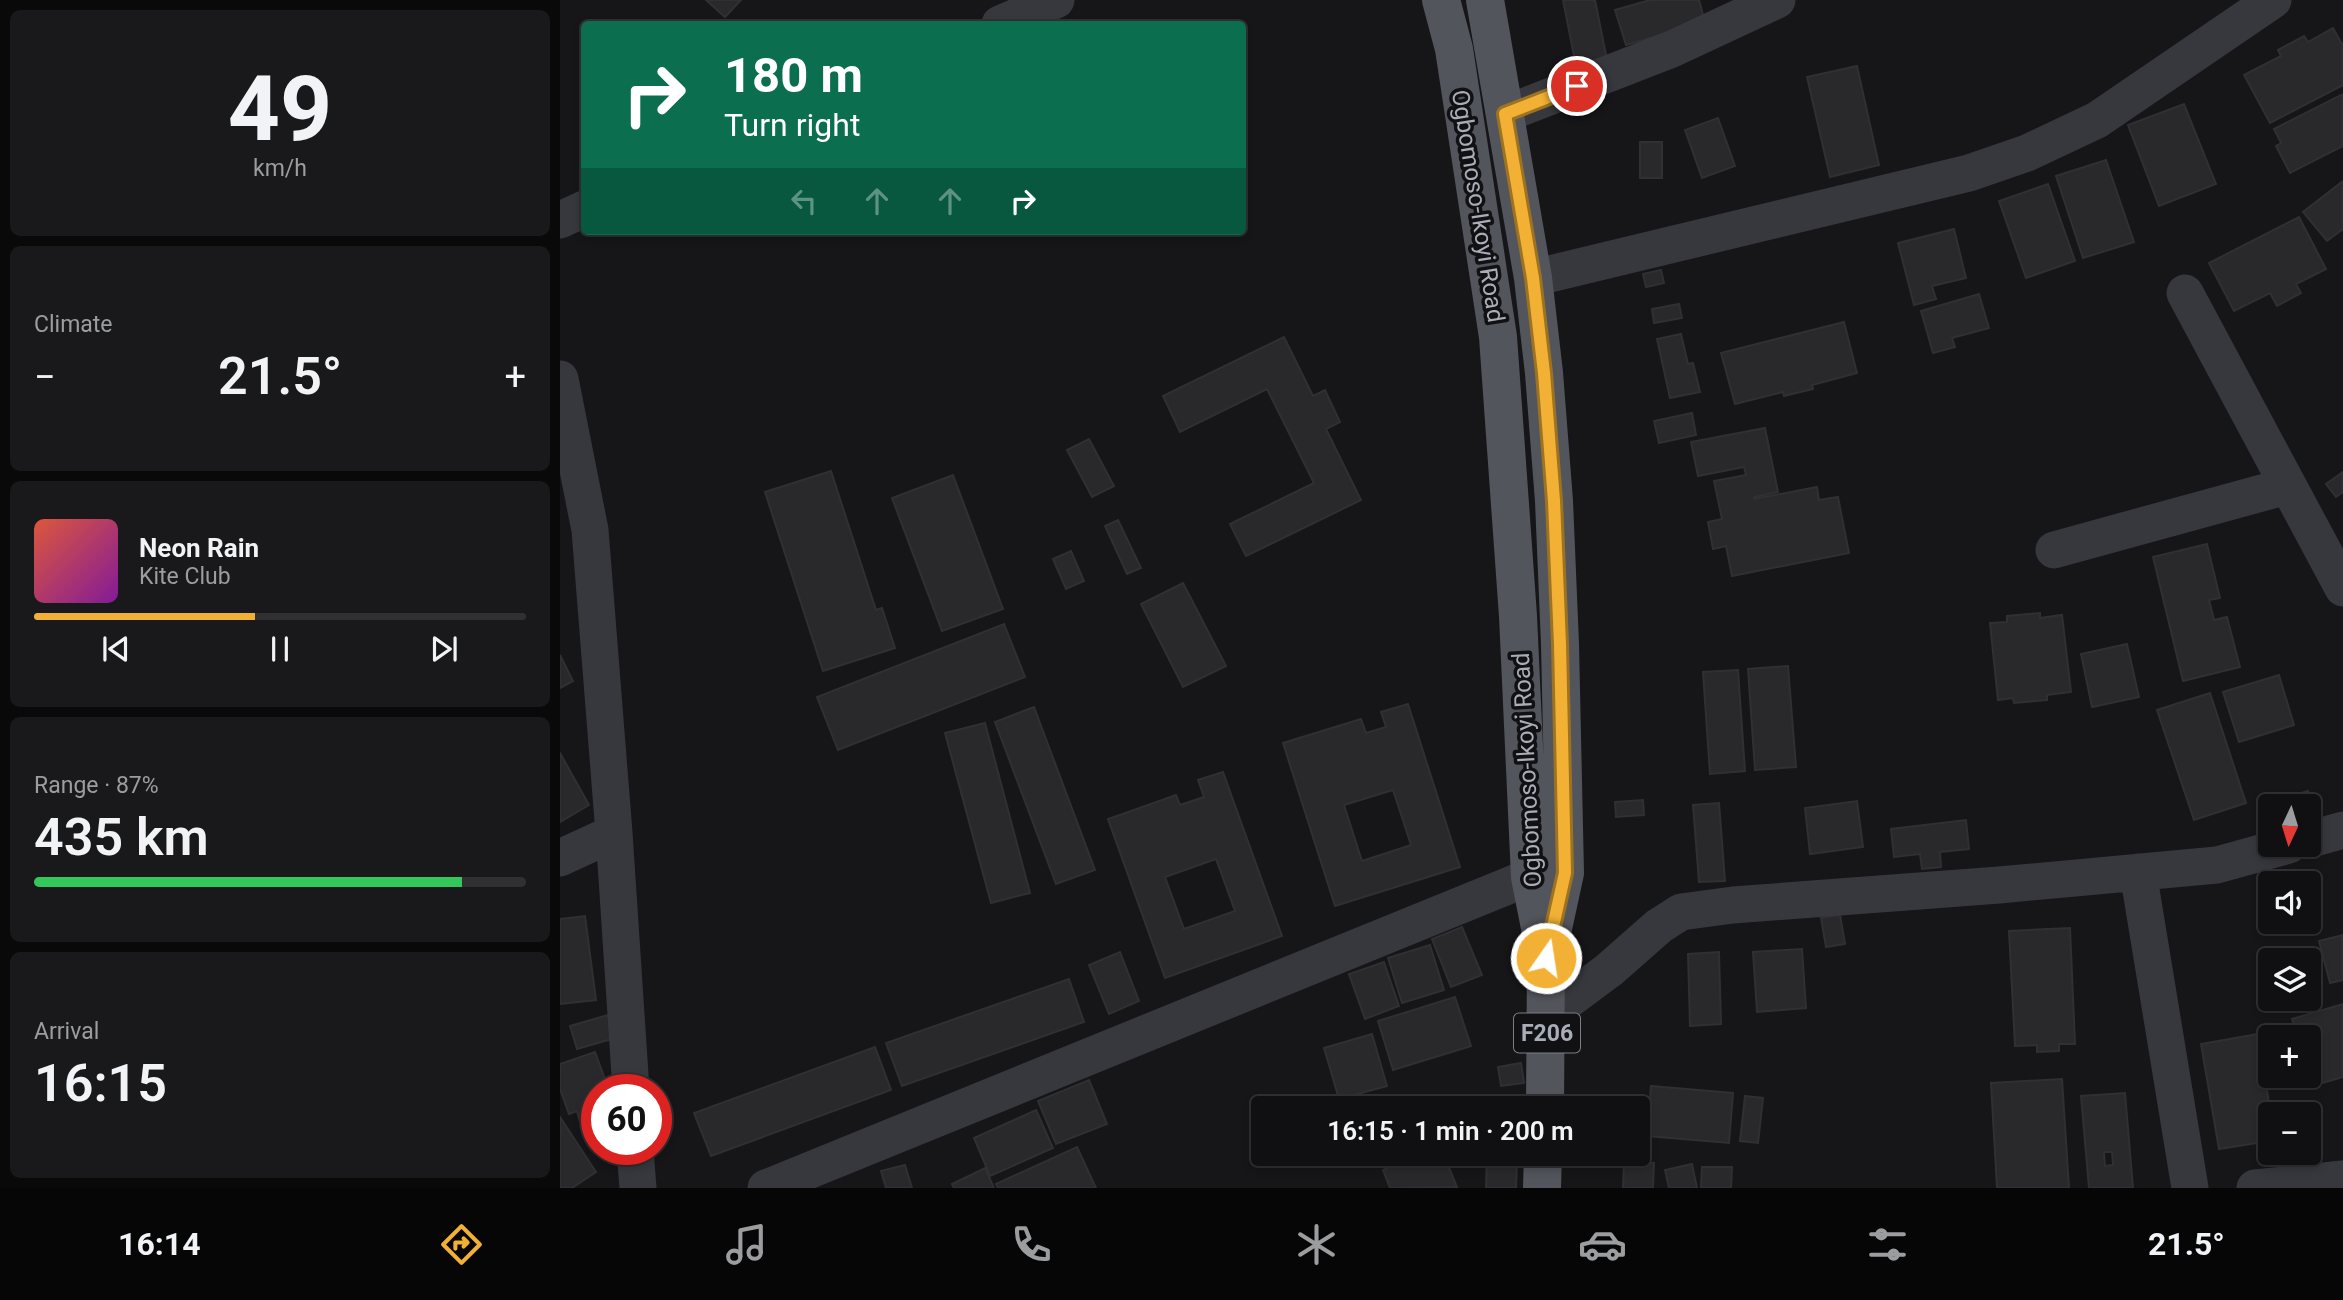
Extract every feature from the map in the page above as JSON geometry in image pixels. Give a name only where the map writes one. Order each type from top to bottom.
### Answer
[{"type":"main road","name":"Ogbomoso-Ikoyi Road","points":[[1441,0],[1454,48],[1497,337],[1518,616],[1530,877],[1546,958]]},
{"type":"main road","name":"Ogbomoso-Ikoyi Road","points":[[1485,0],[1533,278],[1554,501],[1565,873],[1546,958]]},
{"type":"main road","name":"F206","points":[[1545,1096],[1546,958]]},
{"type":"main road","points":[[1542,1188],[1543,1166]]},
{"type":"street","points":[[1007,21],[1056,0]]},
{"type":"street","points":[[1505,114],[1672,49],[1777,0]]},
{"type":"street","points":[[1533,278],[1969,173],[2026,153],[2097,120],[2273,0]]},
{"type":"street","points":[[560,220],[581,210]]},
{"type":"street","points":[[2185,293],[2343,588]]},
{"type":"street","points":[[560,379],[590,530],[630,1074]]},
{"type":"street","points":[[2054,550],[2287,486]]},
{"type":"street","points":[[2321,836],[2343,830]]},
{"type":"street","points":[[560,858],[614,833]]},
{"type":"street","points":[[1547,1016],[1609,970],[1658,926],[1681,912],[1733,905],[2217,865],[2258,854]]},
{"type":"street","points":[[2138,872],[2190,1188]]},
{"type":"street","points":[[766,1188],[1530,877]]},
{"type":"street","points":[[636,1165],[638,1188]]},
{"type":"street","points":[[2255,1188],[2343,1179]]},
{"type":"building","points":[[706,0],[741,0],[725,17]]},
{"type":"building","points":[[1563,0],[1595,0],[1609,70],[1578,76]]},
{"type":"building","points":[[1650,0],[1699,0],[1705,22],[1626,45],[1615,10]]},
{"type":"building","points":[[2333,28],[2343,46],[2343,85],[2270,123],[2244,75],[2281,56],[2278,50],[2304,36],[2308,42]]},
{"type":"building","points":[[1857,66],[1879,165],[1830,177],[1807,77]]},
{"type":"building","points":[[2343,94],[2343,146],[2290,173],[2276,146],[2281,143],[2274,129]]},
{"type":"building","points":[[2184,104],[2216,184],[2159,206],[2128,125]]},
{"type":"building","points":[[1718,118],[1735,166],[1702,178],[1685,130]]},
{"type":"building","points":[[1640,142],[1662,142],[1662,178],[1640,178]]},
{"type":"building","points":[[2106,160],[2134,242],[2083,258],[2056,176]]},
{"type":"building","points":[[2343,181],[2343,229],[2327,241],[2303,212]]},
{"type":"building","points":[[2048,184],[2075,261],[2026,278],[1999,201]]},
{"type":"building","points":[[2299,217],[2326,269],[2296,284],[2301,293],[2277,306],[2270,293],[2234,311],[2209,263]]},
{"type":"building","points":[[1954,229],[1966,278],[1932,286],[1936,299],[1914,305],[1898,243]]},
{"type":"building","points":[[1661,270],[1664,283],[1646,287],[1643,274]]},
{"type":"building","points":[[1979,294],[1989,328],[1952,338],[1955,347],[1933,353],[1921,311]]},
{"type":"building","points":[[1679,304],[1682,318],[1654,323],[1652,309]]},
{"type":"building","points":[[1844,322],[1857,373],[1812,385],[1813,389],[1784,396],[1783,392],[1735,404],[1721,353]]},
{"type":"building","points":[[1681,334],[1688,364],[1693,363],[1700,392],[1670,398],[1657,339]]},
{"type":"building","points":[[1284,337],[1313,396],[1325,390],[1340,422],[1326,429],[1361,500],[1246,556],[1230,524],[1314,483],[1267,389],[1180,432],[1163,396]]},
{"type":"building","points":[[1692,413],[1696,435],[1659,443],[1654,421]]},
{"type":"building","points":[[1765,428],[1778,492],[1754,499],[1817,487],[1819,500],[1838,497],[1849,553],[1732,576],[1726,546],[1713,549],[1708,522],[1722,519],[1714,481],[1746,475],[1744,467],[1698,476],[1691,442]]},
{"type":"building","points":[[1089,439],[1114,486],[1092,497],[1067,450]]},
{"type":"building","points":[[831,471],[876,610],[882,608],[895,648],[823,671],[765,492]]},
{"type":"building","points":[[2343,472],[2343,492],[2336,497],[2326,484]]},
{"type":"building","points":[[953,475],[1003,609],[942,631],[892,498]]},
{"type":"building","points":[[1118,520],[1141,568],[1127,574],[1105,526]]},
{"type":"building","points":[[2207,544],[2220,598],[2209,600],[2214,620],[2227,617],[2240,667],[2183,681],[2153,557]]},
{"type":"building","points":[[1071,551],[1084,581],[1066,589],[1053,559]]},
{"type":"building","points":[[1183,583],[1226,666],[1183,687],[1141,604]]},
{"type":"building","points":[[2040,613],[2040,618],[2062,615],[2071,692],[2047,695],[2047,700],[2014,703],[2013,698],[1998,700],[1990,623],[2007,622],[2007,616]]},
{"type":"building","points":[[1004,624],[1025,677],[838,750],[817,697]]},
{"type":"building","points":[[2127,644],[2139,697],[2092,707],[2081,654]]},
{"type":"building","points":[[560,655],[573,681],[560,688]]},
{"type":"building","points":[[1788,666],[1796,767],[1755,770],[1748,669]]},
{"type":"building","points":[[1738,670],[1745,771],[1710,774],[1703,672]]},
{"type":"building","points":[[2279,675],[2294,725],[2239,742],[2223,692]]},
{"type":"building","points":[[2210,693],[2246,803],[2194,820],[2157,710]]},
{"type":"building","points":[[1408,704],[1460,867],[1335,906],[1283,743],[1361,719],[1366,733],[1386,727],[1381,712]],"holes":[[[1393,790],[1411,845],[1362,861],[1344,805]]]},
{"type":"building","points":[[1034,707],[1095,870],[1056,884],[995,722]]},
{"type":"building","points":[[985,723],[1030,893],[991,903],[945,733]]},
{"type":"building","points":[[560,753],[589,805],[560,822]]},
{"type":"building","points":[[1223,772],[1282,936],[1165,978],[1108,819],[1176,795],[1180,805],[1204,797],[1198,780]],"holes":[[[1216,859],[1235,911],[1184,929],[1165,877]]]},
{"type":"building","points":[[1643,800],[1644,815],[1616,817],[1615,802]]},
{"type":"building","points":[[1857,801],[1863,847],[1810,854],[1805,808]]},
{"type":"building","points":[[1719,803],[1725,881],[1699,882],[1693,805]]},
{"type":"building","points":[[1966,820],[1969,849],[1940,852],[1941,867],[1922,869],[1920,854],[1894,857],[1891,829]]},
{"type":"building","points":[[1840,915],[1845,944],[1826,947],[1821,918]]},
{"type":"building","points":[[585,916],[596,1000],[560,1004],[560,919]]},
{"type":"building","points":[[1462,927],[1482,975],[1451,987],[1432,939]]},
{"type":"building","points":[[2070,928],[2075,1044],[2059,1044],[2059,1051],[2037,1052],[2037,1045],[2015,1046],[2009,931]]},
{"type":"building","points":[[2343,935],[2343,980],[2330,983],[2319,941]]},
{"type":"building","points":[[1430,945],[1444,990],[1402,1003],[1388,958]]},
{"type":"building","points":[[1802,949],[1806,1008],[1757,1012],[1753,952]]},
{"type":"building","points":[[1120,952],[1139,1001],[1109,1014],[1089,965]]},
{"type":"building","points":[[1719,952],[1721,1024],[1690,1026],[1688,954]]},
{"type":"building","points":[[1384,962],[1399,1006],[1365,1019],[1349,974]]},
{"type":"building","points":[[1069,979],[1084,1022],[902,1086],[886,1043]]},
{"type":"building","points":[[1455,997],[1471,1046],[1393,1070],[1378,1021]]},
{"type":"building","points":[[2343,1004],[2343,1077],[2321,1083],[2321,1025],[2294,1025],[2292,1019]]},
{"type":"building","points":[[608,1015],[615,1038],[577,1049],[570,1026]]},
{"type":"building","points":[[1372,1034],[1387,1086],[1350,1096],[1338,1096],[1324,1048]]},
{"type":"building","points":[[2258,1034],[2258,1088],[2267,1088],[2269,1102],[2258,1102],[2258,1143],[2219,1149],[2201,1044]]},
{"type":"building","points":[[875,1047],[891,1090],[711,1156],[694,1113]]},
{"type":"building","points":[[595,1052],[603,1074],[581,1074],[581,1122],[577,1111],[569,1114],[560,1089],[560,1064]]},
{"type":"building","points":[[1521,1063],[1524,1083],[1501,1086],[1498,1067]]},
{"type":"building","points":[[2062,1079],[2069,1188],[1997,1188],[1991,1083]]},
{"type":"building","points":[[1089,1080],[1107,1124],[1056,1144],[1038,1101]]},
{"type":"building","points":[[1651,1086],[1733,1093],[1729,1143],[1650,1136]]},
{"type":"building","points":[[2125,1093],[2133,1188],[2089,1188],[2081,1096]],"holes":[[[2104,1152],[2112,1152],[2113,1165],[2105,1166]]]},
{"type":"building","points":[[1745,1096],[1763,1098],[1758,1143],[1740,1141]]},
{"type":"building","points":[[1036,1110],[1053,1148],[990,1176],[974,1138]]},
{"type":"building","points":[[560,1117],[581,1149],[581,1165],[591,1165],[596,1172],[572,1188],[560,1188]]},
{"type":"building","points":[[1077,1147],[1096,1188],[998,1188],[996,1184]]},
{"type":"building","points":[[1650,1163],[1654,1163],[1653,1188],[1623,1188],[1624,1166],[1650,1166]]},
{"type":"building","points":[[1692,1164],[1697,1188],[1669,1188],[1665,1170]]},
{"type":"building","points":[[905,1165],[912,1188],[886,1188],[881,1171]]},
{"type":"building","points":[[1392,1166],[1448,1166],[1457,1187],[1390,1188],[1383,1170]]},
{"type":"building","points":[[1487,1166],[1517,1166],[1516,1188],[1486,1188]]},
{"type":"building","points":[[1702,1167],[1732,1167],[1731,1188],[1701,1188]]},
{"type":"building","points":[[985,1168],[994,1188],[954,1188],[952,1184]]},
{"type":"route","points":[[1546,958],[1565,873],[1554,501],[1533,278],[1505,114],[1577,86]]}]
